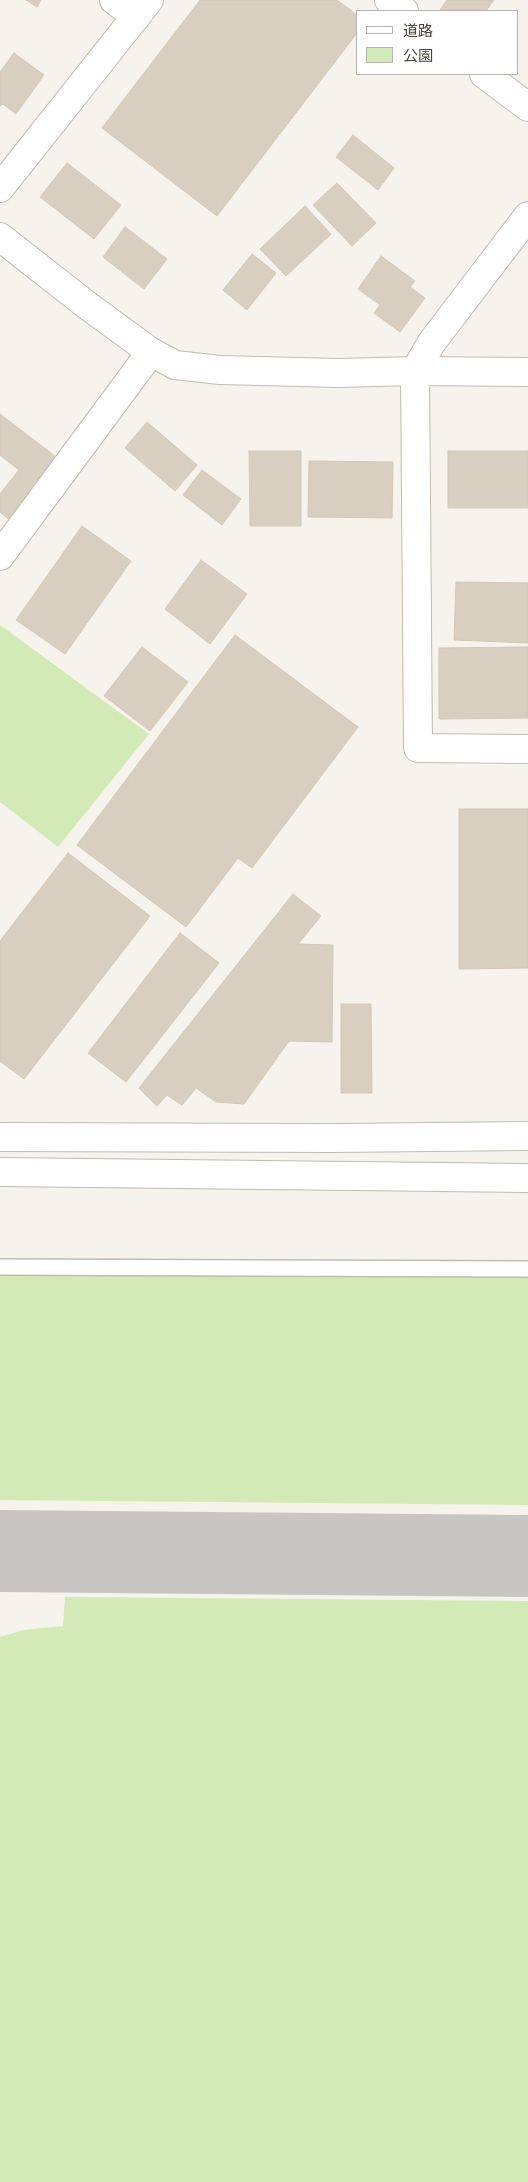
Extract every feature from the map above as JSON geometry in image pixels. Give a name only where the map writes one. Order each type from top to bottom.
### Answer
[{"type":"street","points":[[0,188],[143,9],[114,0]]},
{"type":"street","points":[[389,0],[403,10]]},
{"type":"street","points":[[485,75],[528,108]]},
{"type":"street","points":[[528,216],[432,342],[415,371],[418,748],[528,749]]},
{"type":"street","points":[[0,237],[88,306],[151,352],[176,365],[220,370],[339,373],[415,371],[528,372]]},
{"type":"street","points":[[0,556],[151,352]]},
{"type":"street","points":[[0,1137],[528,1136]]},
{"type":"street","points":[[0,1172],[528,1178]]},
{"type":"lane","points":[[0,1267],[528,1270]]},
{"type":"green space","points":[[0,625],[149,734],[58,847],[0,802]]},
{"type":"green space","points":[[0,1274],[528,1278],[528,1505],[0,1500]]},
{"type":"green space","points":[[65,1597],[528,1601],[528,2182],[0,2182],[0,1637],[23,1630],[63,1626]]},
{"type":"building","points":[[26,0],[41,0],[37,7]]},
{"type":"building","points":[[200,0],[337,0],[356,14],[356,34],[217,216],[102,128]]},
{"type":"building","points":[[447,0],[494,0],[487,10],[440,10]]},
{"type":"building","points":[[14,53],[44,75],[16,114],[3,104],[0,106],[0,72]]},
{"type":"building","points":[[353,135],[394,168],[378,190],[336,157]]},
{"type":"building","points":[[67,163],[121,205],[94,239],[40,197]]},
{"type":"building","points":[[337,183],[376,223],[352,246],[313,205]]},
{"type":"building","points":[[305,206],[331,234],[286,276],[260,249]]},
{"type":"building","points":[[125,227],[167,259],[144,289],[103,257]]},
{"type":"building","points":[[252,254],[276,273],[247,310],[223,290]]},
{"type":"building","points":[[381,256],[415,281],[410,287],[425,298],[400,332],[374,313],[380,305],[358,289]]},
{"type":"building","points":[[0,414],[60,460],[12,522],[0,512],[0,494],[19,470],[0,455]]},
{"type":"building","points":[[147,422],[197,465],[175,491],[125,448]]},
{"type":"building","points":[[249,451],[301,451],[301,526],[250,526]]},
{"type":"building","points":[[448,451],[528,451],[528,508],[448,508]]},
{"type":"building","points":[[309,461],[393,462],[392,518],[308,517]]},
{"type":"building","points":[[202,470],[241,499],[222,525],[183,495]]},
{"type":"building","points":[[82,526],[131,561],[65,654],[16,620]]},
{"type":"building","points":[[201,560],[247,594],[210,644],[165,609]]},
{"type":"building","points":[[456,582],[528,583],[528,643],[454,640]]},
{"type":"building","points":[[235,635],[358,727],[252,868],[238,858],[186,927],[77,845]]},
{"type":"building","points":[[142,647],[188,682],[150,731],[104,696]]},
{"type":"building","points":[[528,647],[528,718],[439,719],[439,648]]},
{"type":"building","points":[[459,809],[528,809],[528,968],[459,969]]},
{"type":"building","points":[[68,853],[150,916],[24,1079],[0,1061],[0,941]]},
{"type":"building","points":[[293,894],[321,916],[298,944],[333,945],[332,1042],[289,1041],[244,1104],[216,1102],[196,1088],[182,1105],[167,1095],[157,1106],[139,1088]]},
{"type":"building","points":[[180,933],[219,963],[126,1082],[88,1053]]},
{"type":"building","points":[[341,1004],[371,1004],[372,1093],[341,1093]]},
{"type":"taxiway","points":[[0,1551],[528,1556]]}]
